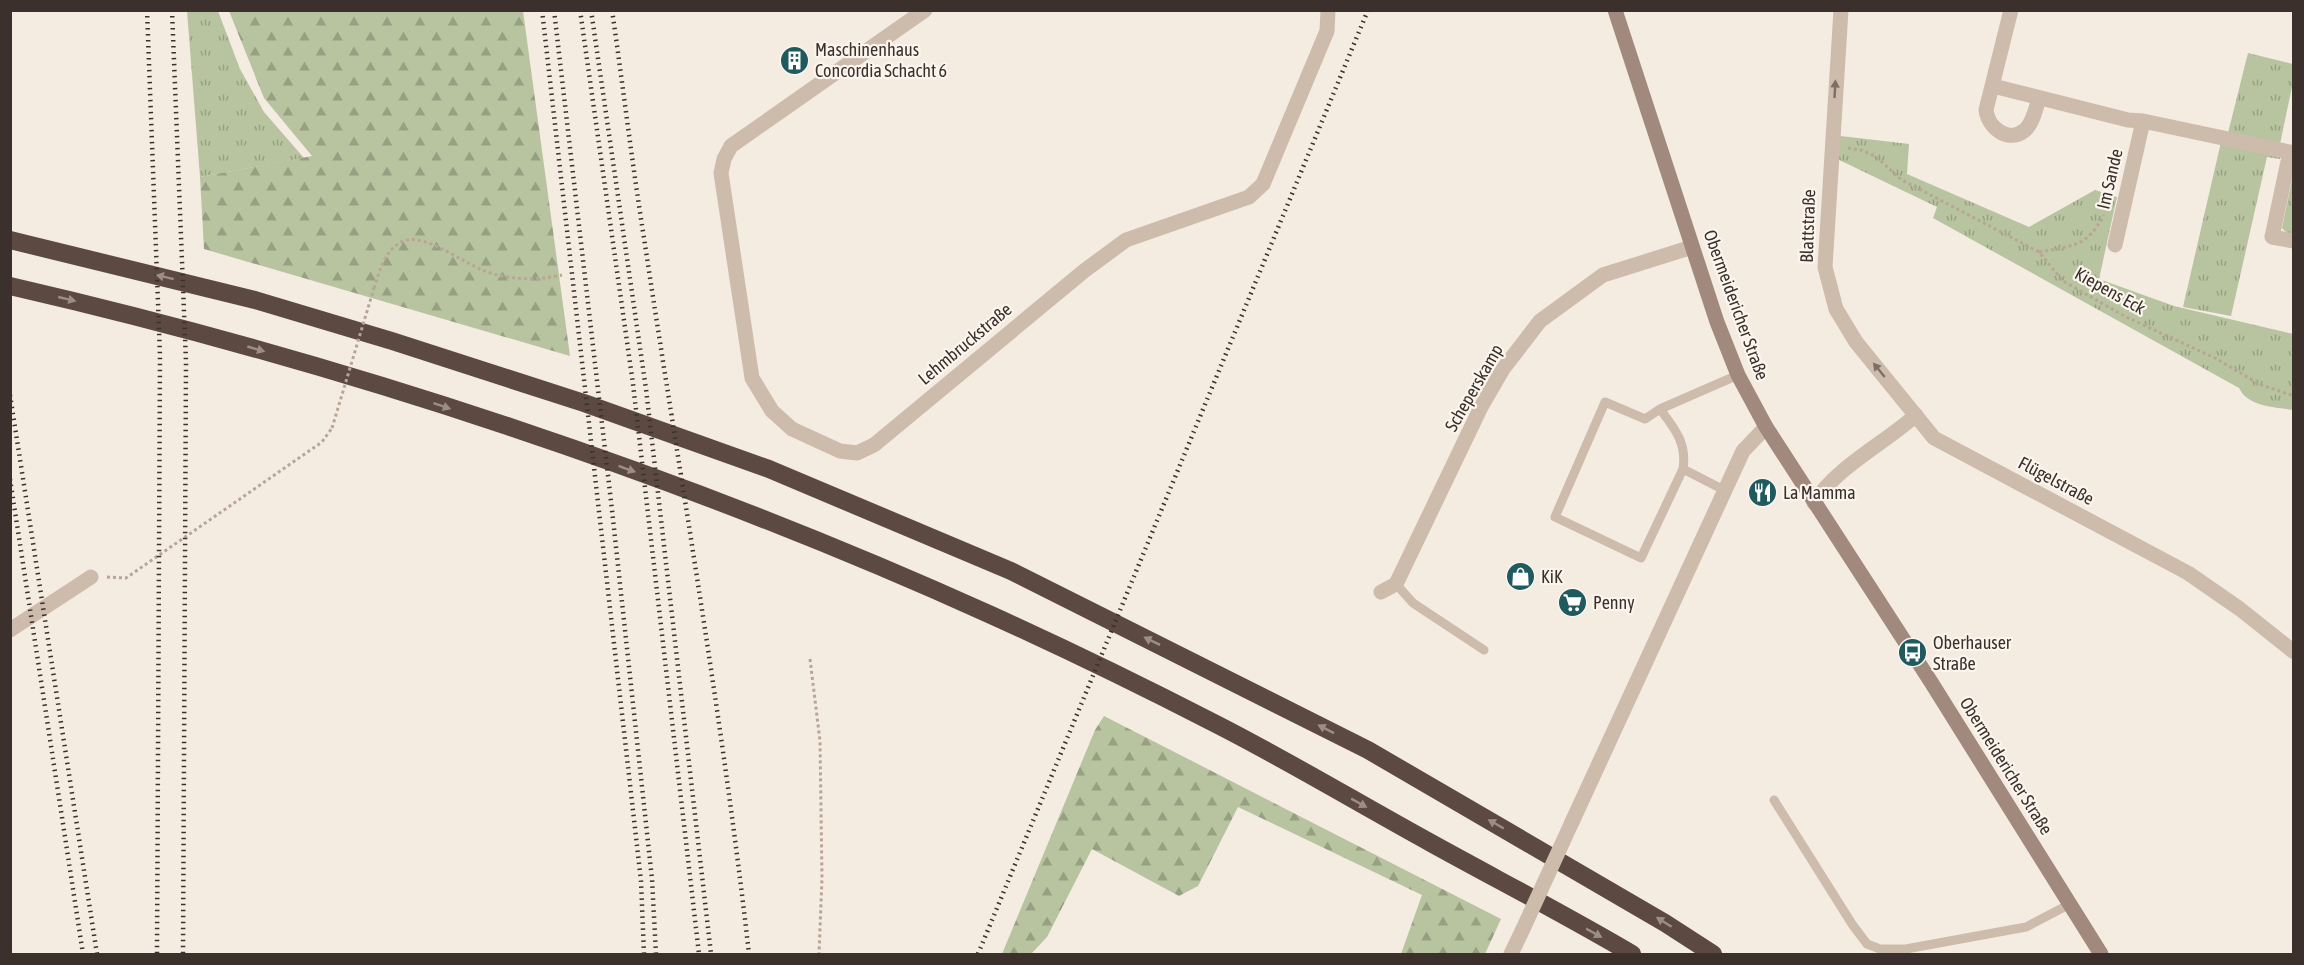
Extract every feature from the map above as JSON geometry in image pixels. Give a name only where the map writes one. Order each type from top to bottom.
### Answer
[{"type":"highway","points":[[10,240],[255,300],[392,341],[584,403],[769,469],[1000,566],[1368,750],[1665,923],[1713,954]]},
{"type":"highway","points":[[10,286],[243,345],[375,384],[567,448],[752,514],[991,615],[1216,724],[1632,954]]},
{"type":"main road","name":"Obermeidericher Straße","points":[[1616,10],[1692,247],[1738,375],[1766,427],[1931,682],[2101,954]]},
{"type":"street","name":"Lehmbruckstraße","points":[[926,10],[731,146],[724,159],[721,172],[752,378],[772,411],[792,429],[840,451],[857,453],[874,445],[1084,270],[1126,240],[1249,196],[1263,184],[1327,31],[1328,10]]},
{"type":"street","name":"Blattstraße","points":[[1841,10],[1825,267],[1836,309],[1852,336],[1916,415]]},
{"type":"street","points":[[2011,10],[1987,116],[1995,130],[2007,134],[2021,133],[2029,126],[2039,98]]},
{"type":"street","points":[[1992,86],[2128,120],[2143,121],[2292,152],[2272,237],[2294,241]]},
{"type":"street","name":"Im Sande","points":[[2115,245],[2143,121]]},
{"type":"street","name":"Scheperskamp","points":[[1396,584],[1481,406],[1503,369],[1540,321],[1603,275],[1692,247]]},
{"type":"street","points":[[1814,503],[1828,483],[1897,432],[1916,415]]},
{"type":"street","name":"Flügelstraße","points":[[1916,415],[1929,432],[1940,441],[2188,573],[2240,609],[2294,652]]},
{"type":"street","points":[[1511,954],[1724,490],[1743,451],[1766,427]]},
{"type":"street","points":[[10,630],[91,577]]},
{"type":"street","points":[[1381,592],[1396,584]]},
{"type":"lane","points":[[1660,409],[1676,431],[1685,454],[1683,469],[1641,558],[1555,517],[1605,402],[1645,419],[1660,409],[1738,375]]},
{"type":"lane","points":[[1683,469],[1724,490]]},
{"type":"lane","points":[[1396,584],[1413,603],[1484,650]]},
{"type":"lane","points":[[1774,800],[1852,924],[1867,944],[1880,949],[1906,949],[2026,927],[2070,904]]},
{"type":"path","name":"Kiepens Eck","points":[[1831,148],[1856,149],[1875,156],[1902,180],[2039,252],[2063,281],[2126,317],[2215,358],[2259,384],[2294,396]]},
{"type":"path","points":[[2039,252],[2078,243],[2089,238],[2106,209]]},
{"type":"path","points":[[91,577],[126,578],[322,442],[332,428],[383,261],[391,251],[408,240],[423,242],[481,269],[505,277],[547,278],[562,274]]},
{"type":"path","points":[[810,659],[820,741],[822,878],[819,954]]},
{"type":"green space","points":[[187,11],[218,11],[240,69],[264,112],[304,158],[200,177]]},
{"type":"green space","points":[[229,11],[523,11],[570,356],[204,249],[200,177],[312,156],[264,98]]},
{"type":"green space","points":[[2248,53],[2293,64],[2293,82],[2280,144],[2228,133]]},
{"type":"green space","points":[[1832,135],[1909,144],[1907,174],[2029,227],[2095,190],[2117,197],[2099,279],[2174,306],[2293,334],[2293,410],[2255,403],[2239,388],[1933,218],[1937,207],[1831,156]]},
{"type":"green space","points":[[2221,142],[2280,154],[2280,159],[2267,157],[2231,316],[2183,307]]},
{"type":"green space","points":[[2293,175],[2293,234],[2287,233],[2282,228]]},
{"type":"green space","points":[[1104,716],[1501,919],[1485,954],[1401,954],[1422,895],[1238,807],[1198,886],[1179,896],[1092,849],[1047,937],[1031,954],[1002,954],[1095,730]]},
{"type":"railway","points":[[147,10],[160,356],[157,954]]},
{"type":"railway","points":[[172,10],[186,362],[183,954]]},
{"type":"railway","points":[[542,10],[641,881],[644,954]]},
{"type":"railway","points":[[554,10],[652,879],[656,954]]},
{"type":"railway","points":[[580,10],[633,384],[699,954]]},
{"type":"railway","points":[[591,10],[646,389],[711,954]]},
{"type":"railway","points":[[612,10],[640,210],[713,685],[749,954]]},
{"type":"railway","points":[[978,954],[1368,10]]},
{"type":"railway","points":[[10,395],[97,954]]},
{"type":"railway","points":[[10,479],[83,954]]},
{"type":"place","name":"Maschinenhaus Concordia Schacht 6","points":[[794,60]]},
{"type":"place","name":"La Mamma","points":[[1762,493]]},
{"type":"place","name":"KiK","points":[[1520,577]]},
{"type":"place","name":"Penny","points":[[1572,603]]},
{"type":"place","name":"Oberhauser Straße","points":[[1912,653]]}]
